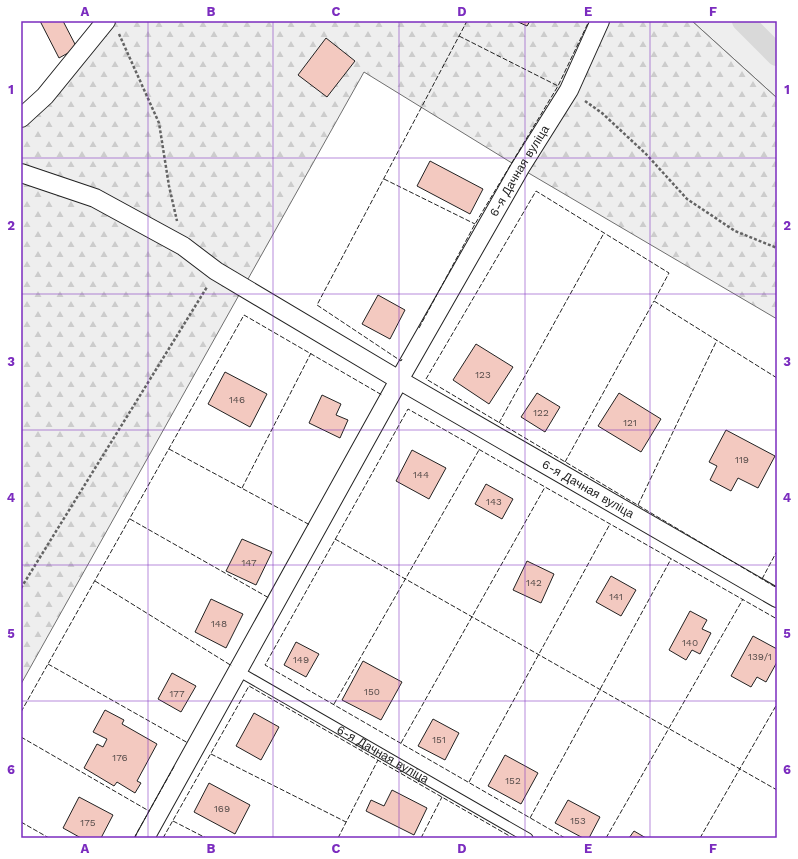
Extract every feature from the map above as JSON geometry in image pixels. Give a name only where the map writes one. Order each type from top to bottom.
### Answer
[{"type":"street","name":"6-я Дачная вуліца","points":[[145,838],[399,380],[520,168],[569,90],[600,21]]},
{"type":"street","points":[[21,118],[45,96],[111,24]]},
{"type":"street","points":[[21,173],[95,198],[183,246],[216,271],[399,380]]},
{"type":"street","name":"6-я Дачная вуліца","points":[[399,380],[777,598]]},
{"type":"lane","name":"6-я Дачная вуліца","points":[[238,671],[528,838]]},
{"type":"path","points":[[111,24],[159,123],[169,186],[183,246]]},
{"type":"path","points":[[569,90],[602,113],[646,154],[687,199],[735,231],[777,248]]},
{"type":"path","points":[[21,588],[216,271]]},
{"type":"green space","points":[[105,21],[692,21],[777,98],[777,319],[520,168],[364,72],[21,684],[21,109]]},
{"type":"green space","points":[[692,21],[777,21],[777,98]]},
{"type":"building","points":[[40,21],[63,21],[77,48],[59,58]]},
{"type":"building","points":[[516,21],[530,21],[527,26]]},
{"type":"building","points":[[326,38],[355,61],[327,97],[298,75]]},
{"type":"building","points":[[430,161],[483,189],[470,214],[417,186]]},
{"type":"building","points":[[378,295],[405,310],[390,339],[362,324]]},
{"type":"building","points":[[476,344],[513,367],[489,404],[453,380]]},
{"type":"building","points":[[225,372],[267,394],[250,427],[208,404]]},
{"type":"building","points":[[537,393],[560,407],[545,432],[521,417]]},
{"type":"building","points":[[619,393],[661,419],[641,452],[598,426]]},
{"type":"building","points":[[322,395],[341,404],[336,415],[348,420],[340,438],[309,423]]},
{"type":"building","points":[[726,430],[775,456],[758,488],[738,478],[731,491],[710,480],[717,466],[709,462]]},
{"type":"building","points":[[412,450],[446,468],[429,499],[396,481]]},
{"type":"building","points":[[486,484],[513,499],[502,519],[475,504]]},
{"type":"building","points":[[242,539],[272,552],[256,585],[226,571]]},
{"type":"building","points":[[527,561],[554,574],[541,603],[513,590]]},
{"type":"building","points":[[611,576],[636,590],[621,616],[596,602]]},
{"type":"building","points":[[211,599],[243,614],[226,648],[195,632]]},
{"type":"building","points":[[690,611],[707,620],[702,629],[711,633],[700,654],[692,650],[686,660],[669,650]]},
{"type":"building","points":[[753,636],[777,649],[777,662],[766,682],[757,677],[751,687],[731,676]]},
{"type":"building","points":[[296,642],[319,654],[306,677],[284,665]]},
{"type":"building","points":[[363,661],[402,682],[381,720],[342,700]]},
{"type":"building","points":[[172,673],[196,686],[181,712],[158,699]]},
{"type":"building","points":[[105,710],[124,720],[122,724],[157,744],[137,781],[141,783],[135,793],[117,782],[114,786],[84,768],[97,744],[103,747],[107,739],[93,732]]},
{"type":"building","points":[[254,713],[279,727],[261,760],[236,746]]},
{"type":"building","points":[[433,719],[459,733],[445,760],[418,746]]},
{"type":"building","points":[[505,755],[538,773],[521,804],[488,786]]},
{"type":"building","points":[[209,783],[250,805],[235,834],[194,812]]},
{"type":"building","points":[[392,790],[427,808],[414,835],[366,811],[371,800],[384,806]]},
{"type":"building","points":[[79,797],[113,815],[101,838],[81,838],[63,828]]},
{"type":"building","points":[[568,800],[600,817],[589,838],[583,838],[555,823]]},
{"type":"building","points":[[634,831],[646,838],[629,838]]},
{"type":"waterway","points":[[743,21],[777,55]]},
{"type":"fence","points":[[402,359],[401,361],[317,305],[467,21]]},
{"type":"fence","points":[[419,328],[475,224],[558,86],[589,21]]},
{"type":"fence","points":[[459,36],[558,86]]},
{"type":"fence","points":[[384,179],[475,224]]},
{"type":"fence","points":[[777,378],[654,301],[669,273],[536,191],[426,379],[777,588]]},
{"type":"fence","points":[[499,423],[604,233]]},
{"type":"fence","points":[[565,462],[654,301]]},
{"type":"fence","points":[[21,712],[244,315],[382,395]]},
{"type":"fence","points":[[638,505],[717,340]]},
{"type":"fence","points":[[242,488],[311,353]]},
{"type":"fence","points":[[565,838],[265,665],[408,409],[777,619]]},
{"type":"fence","points":[[169,449],[310,525]]},
{"type":"fence","points":[[334,704],[479,450]]},
{"type":"fence","points":[[401,743],[545,487]]},
{"type":"fence","points":[[130,519],[269,598]]},
{"type":"fence","points":[[469,782],[610,524]]},
{"type":"fence","points":[[335,539],[777,790]]},
{"type":"fence","points":[[762,579],[777,551]]},
{"type":"fence","points":[[530,818],[671,559]]},
{"type":"fence","points":[[95,581],[232,666]]},
{"type":"fence","points":[[606,838],[743,599]]},
{"type":"fence","points":[[48,664],[188,743]]},
{"type":"fence","points":[[163,838],[249,686],[513,838]]},
{"type":"fence","points":[[700,838],[777,704]]},
{"type":"fence","points":[[21,737],[149,811]]},
{"type":"fence","points":[[211,754],[346,822]]},
{"type":"fence","points":[[338,838],[378,760]]},
{"type":"fence","points":[[134,838],[175,765]]},
{"type":"fence","points":[[421,838],[442,797]]},
{"type":"fence","points":[[173,821],[206,838]]},
{"type":"fence","points":[[21,822],[49,838]]}]
